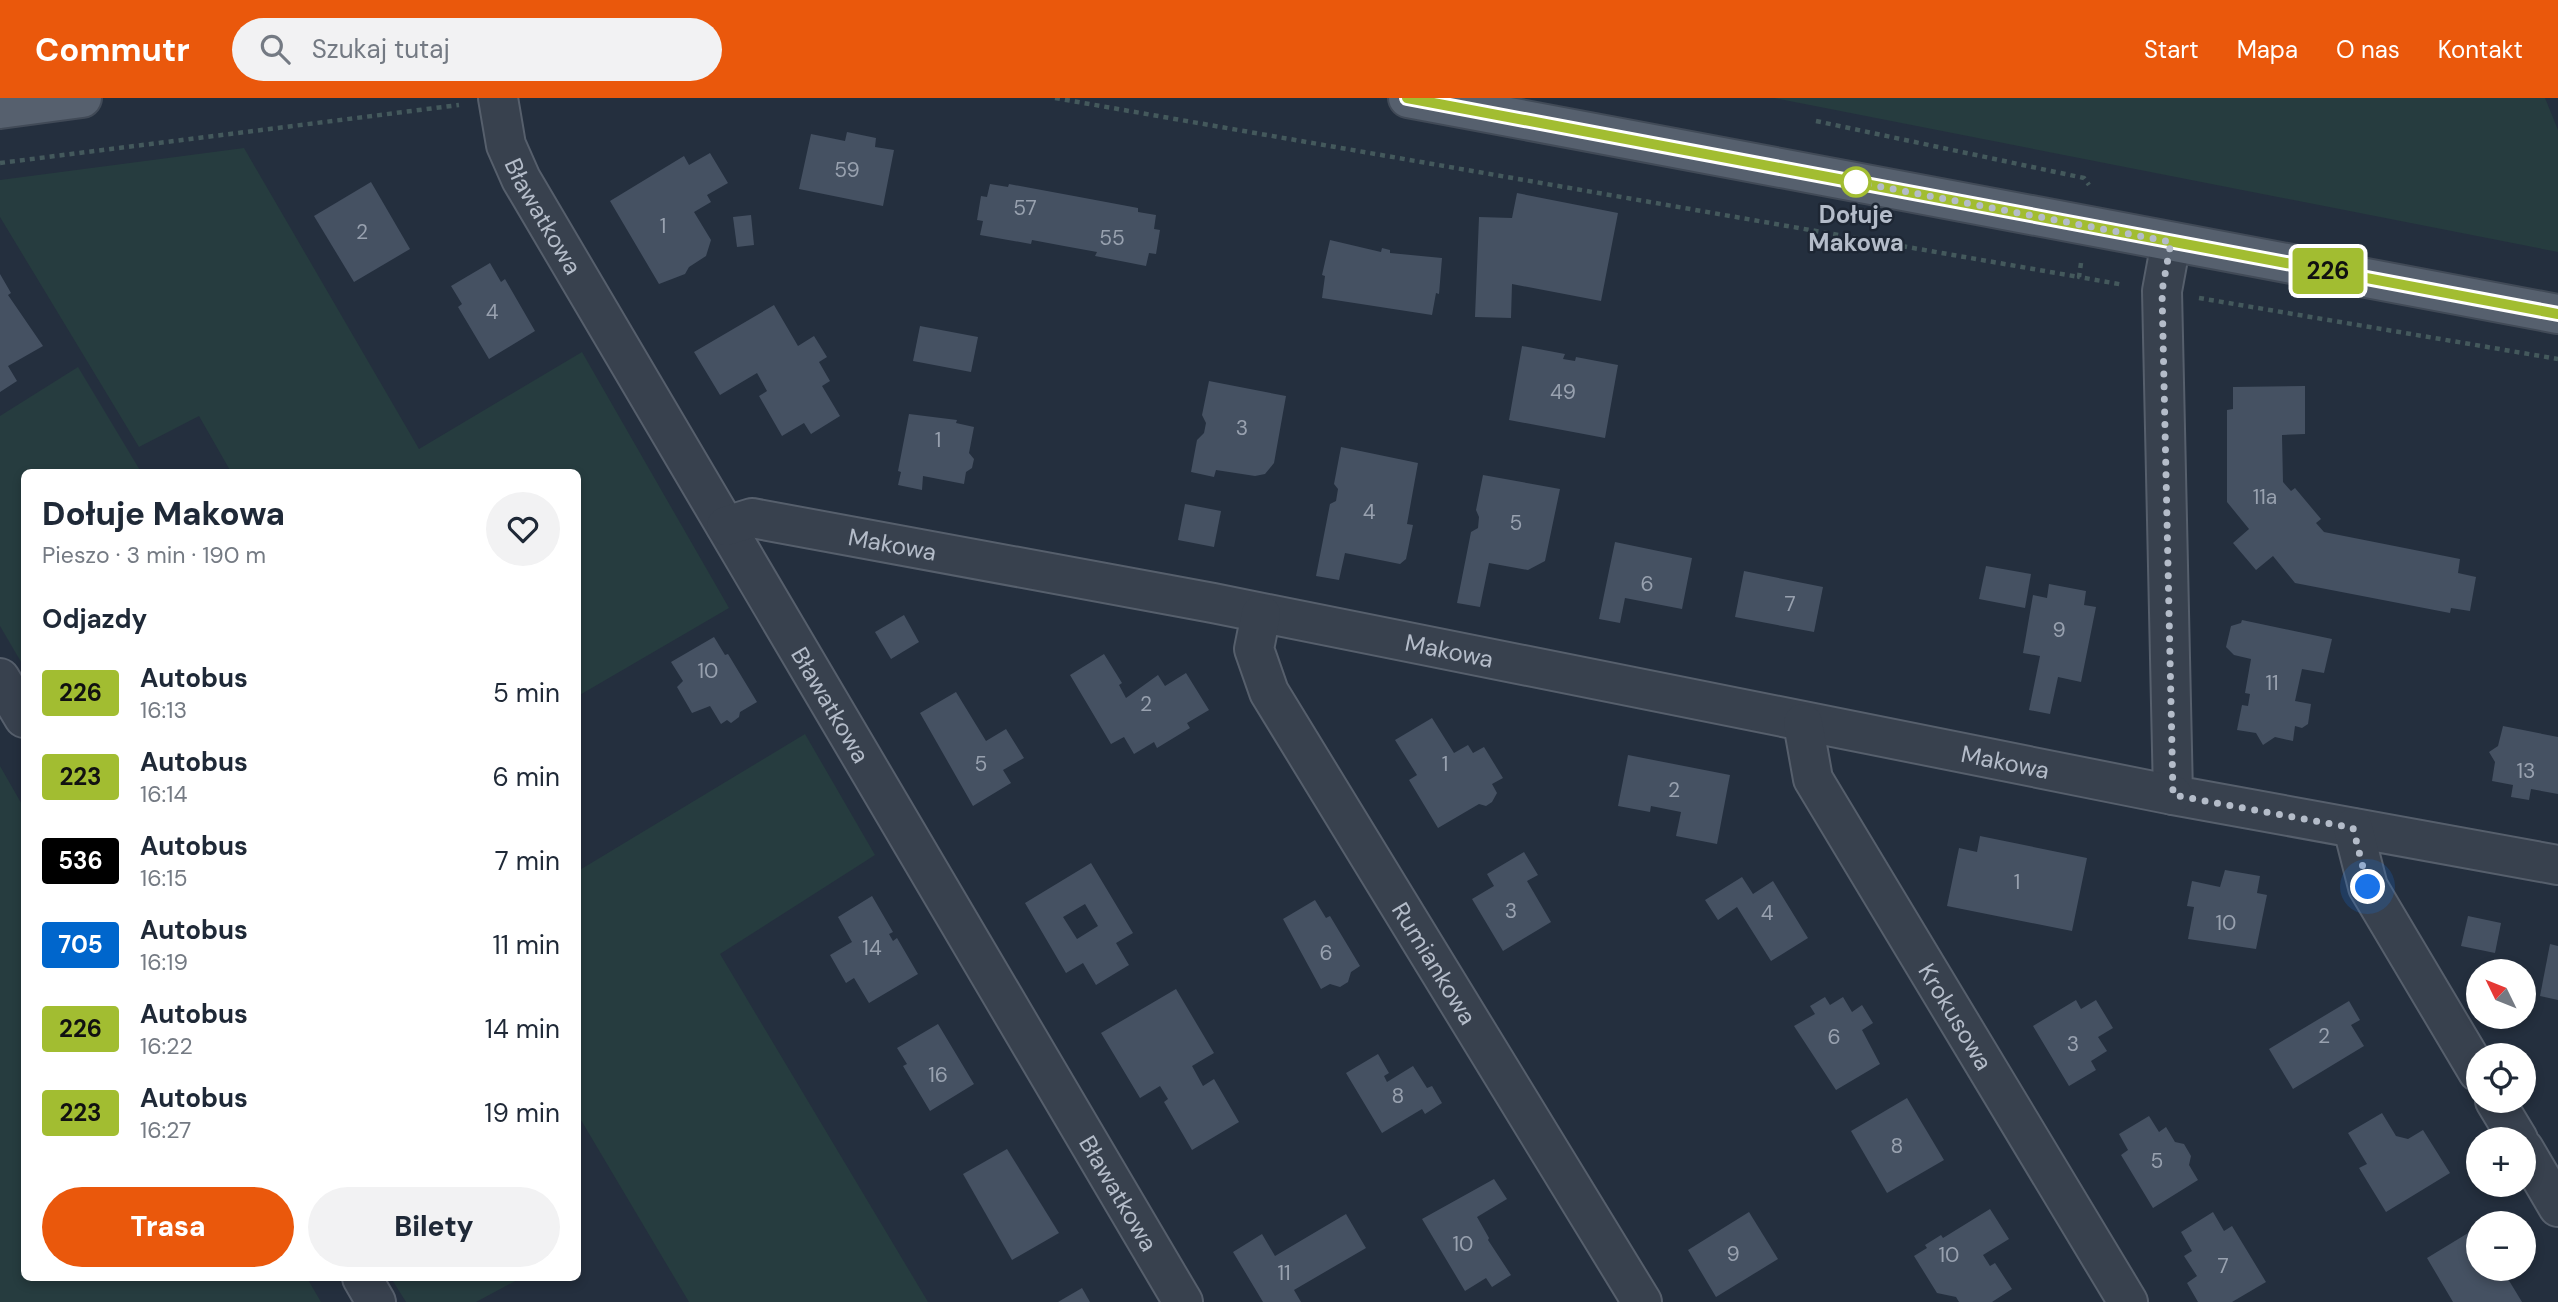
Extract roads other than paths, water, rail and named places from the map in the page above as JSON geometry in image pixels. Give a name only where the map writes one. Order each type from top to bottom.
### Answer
[{"type":"main road","points":[[0,109],[82,98]]},
{"type":"main road","points":[[1408,98],[2558,314]]},
{"type":"street","name":"Bławatkowa","points":[[498,99],[506,145],[521,179],[1183,1302]]},
{"type":"street","points":[[2171,242],[2162,291],[2173,795]]},
{"type":"street","name":"Makowa","points":[[726,526],[752,518],[1261,614],[2173,795],[2558,865]]},
{"type":"street","name":"Rumiankowa","points":[[1261,614],[1254,649],[1269,692],[1642,1302]]},
{"type":"street","points":[[0,678],[21,713]]},
{"type":"street","name":"Krokusowa","points":[[1803,723],[1812,779],[2127,1302]]},
{"type":"street","points":[[2353,828],[2368,887],[2466,1052]]},
{"type":"street","points":[[2536,1169],[2558,1207]]},
{"type":"street","points":[[364,1281],[376,1302]]},
{"type":"place","name":"Dołuje Makowa","points":[[1856,182]]}]
